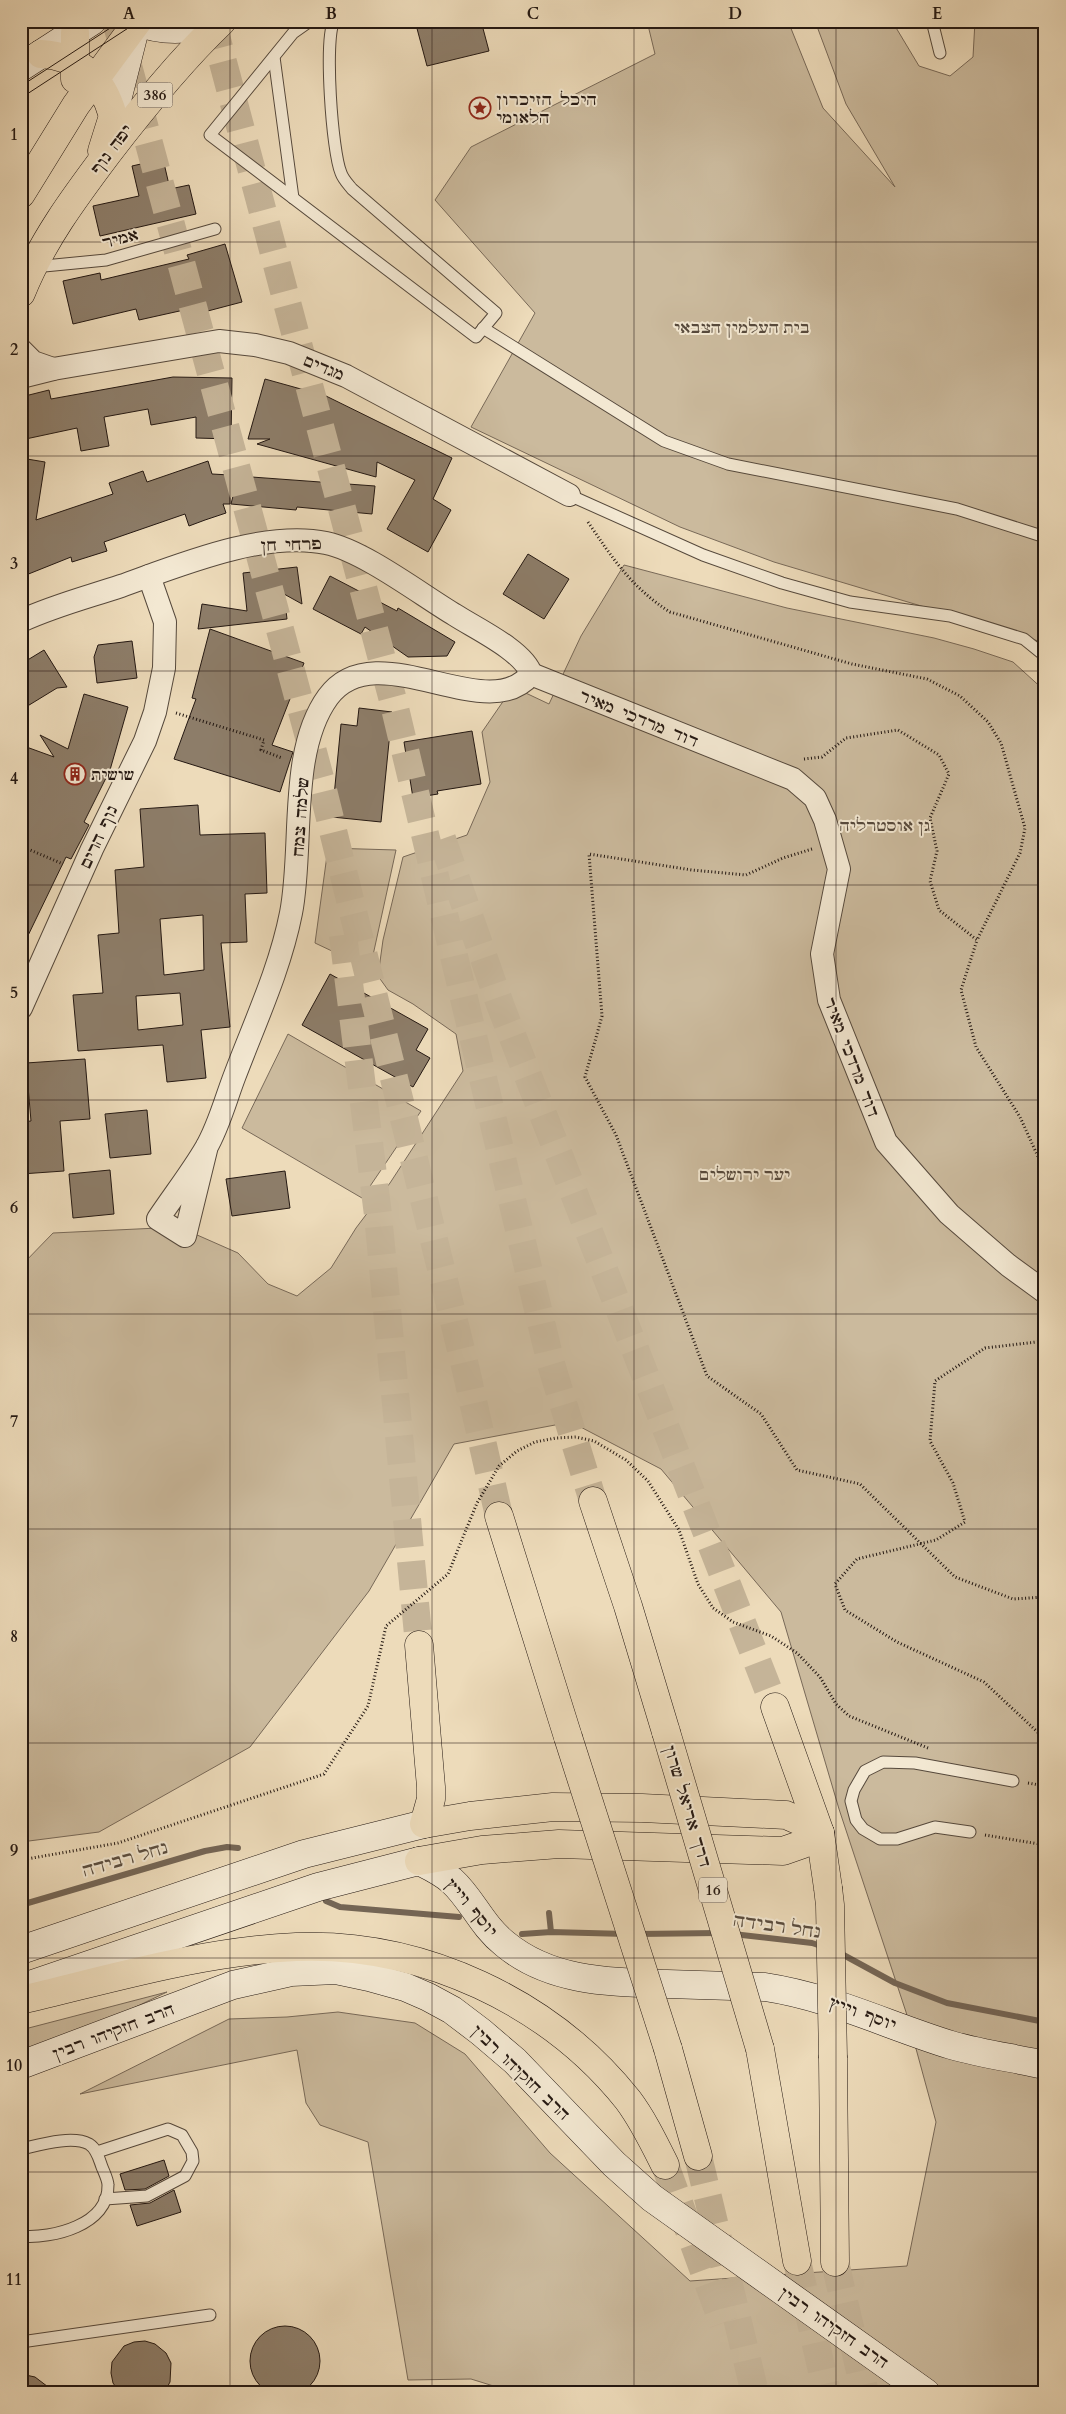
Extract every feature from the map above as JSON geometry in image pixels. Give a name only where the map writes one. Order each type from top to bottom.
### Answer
[{"type":"main road","points":[[137,22],[163,29],[184,30],[217,21]]},
{"type":"main road","name":"יפה נוף","points":[[21,293],[26,265],[93,173],[133,120],[173,73],[222,21]]},
{"type":"main road","points":[[21,194],[66,120],[86,70],[137,22]]},
{"type":"main road","points":[[93,173],[114,116],[137,22]]},
{"type":"main road","points":[[31,61],[80,25],[86,70]]},
{"type":"main road","points":[[31,61],[53,55],[86,70],[109,100],[114,116]]},
{"type":"main road","name":"דרך אריאל שרון","points":[[592,1501],[628,1606],[760,2048],[796,2262]]},
{"type":"main road","points":[[498,1516],[668,2049],[698,2156]]},
{"type":"main road","points":[[419,1645],[432,1787],[431,1799],[424,1824]]},
{"type":"main road","points":[[775,1707],[820,1833],[830,1905],[835,2262]]},
{"type":"main road","points":[[21,1950],[304,1854],[424,1824],[470,1816],[553,1807],[642,1808],[786,1815],[804,1822],[820,1833]]},
{"type":"main road","points":[[21,1988],[318,1888],[419,1862],[482,1850],[559,1844],[649,1845],[773,1851],[794,1848],[820,1833]]},
{"type":"main road","name":"יוסף וייץ","points":[[419,1862],[444,1874],[453,1882],[479,1918],[506,1945],[552,1971],[589,1980],[612,1982],[766,1987],[790,1991],[851,2008],[952,2045],[1045,2065]]},
{"type":"main road","points":[[21,2000],[170,1966],[257,1950],[298,1947],[340,1949],[406,1958],[446,1971],[510,2000],[576,2045],[604,2072],[629,2102],[651,2136],[665,2165]]},
{"type":"main road","name":"הרב חזקיהו רבין","points":[[21,2064],[234,1985],[292,1972],[336,1970],[405,1987],[452,2010],[481,2032],[514,2061],[614,2164],[652,2198],[926,2393]]},
{"type":"street","name":"מגדים","points":[[21,377],[53,369],[219,341],[254,345],[289,353],[346,376],[569,495]]},
{"type":"street","points":[[21,350],[33,362],[53,369]]},
{"type":"street","name":"פרחי חן","points":[[21,621],[217,552],[287,542],[326,543],[357,554],[505,647],[529,665],[531,674]]},
{"type":"street","name":"נוף הרים","points":[[21,1008],[82,872],[145,741],[157,707],[164,668],[165,622],[149,576]]},
{"type":"street","name":"שלמה צמח","points":[[208,1146],[278,964],[291,913],[297,867],[301,787],[306,758],[317,717],[330,694],[347,680],[392,672],[440,684],[498,692],[518,686],[531,674]]},
{"type":"street","name":"דוד מרדכי מאיר","points":[[531,674],[793,779],[815,798],[825,820],[839,869],[822,954],[829,1000],[886,1142],[948,1214],[1008,1265],[1045,1292]]},
{"type":"lane","points":[[310,21],[293,34],[210,135],[476,336],[496,313],[352,189],[341,174],[332,135],[330,38],[334,21]]},
{"type":"lane","points":[[932,21],[940,53]]},
{"type":"lane","points":[[274,57],[293,198]]},
{"type":"lane","name":"אמיר","points":[[26,265],[106,260],[215,229]]},
{"type":"lane","points":[[483,328],[664,441],[728,464],[957,509],[1045,537]]},
{"type":"lane","points":[[569,495],[703,555],[773,580],[850,602],[950,616],[1024,639],[1045,656]]},
{"type":"lane","points":[[970,1832],[935,1827],[896,1839],[880,1839],[862,1829],[856,1820],[851,1802],[854,1790],[865,1771],[883,1762],[915,1763],[1013,1781]]},
{"type":"lane","points":[[97,2152],[168,2129],[182,2135],[192,2152],[193,2161],[185,2176],[147,2196],[105,2199]]},
{"type":"lane","points":[[21,2149],[47,2142],[77,2141],[89,2144],[97,2152],[108,2185],[105,2199],[93,2217],[72,2230],[47,2236],[22,2236]]},
{"type":"lane","points":[[21,2342],[210,2315]]},
{"type":"path","points":[[569,495],[622,571],[649,598],[670,612],[852,664],[927,679],[960,696],[988,722],[1001,744],[1025,828],[1020,853],[977,940],[961,990],[976,1048],[1020,1117],[1045,1172]]},
{"type":"path","points":[[157,707],[264,740],[261,750],[283,756],[281,763]]},
{"type":"path","points":[[793,779],[798,760],[822,758],[846,738],[898,730],[939,755],[949,774],[930,818],[937,851],[930,882],[939,910],[977,940]]},
{"type":"path","points":[[21,846],[82,872]]},
{"type":"path","points":[[839,869],[821,846],[783,858],[746,875],[692,870],[589,854],[602,1016],[585,1077],[616,1135],[707,1376],[761,1414],[797,1470],[860,1484],[955,1578],[1013,1598],[1045,1597]]},
{"type":"path","points":[[1045,1341],[985,1348],[935,1381],[930,1441],[953,1483],[965,1522],[936,1540],[857,1559],[835,1584],[845,1610],[897,1642],[984,1682],[1045,1739]]},
{"type":"path","points":[[21,1860],[118,1843],[206,1816],[324,1774],[368,1706],[386,1626],[448,1574],[476,1503],[499,1466],[517,1451],[535,1442],[556,1438],[576,1437],[594,1441],[626,1460],[648,1481],[660,1496],[679,1530],[698,1584],[713,1608],[733,1622],[771,1636],[797,1652],[820,1677],[836,1704],[849,1716],[931,1749]]},
{"type":"path","points":[[970,1832],[1045,1845]]},
{"type":"green space","name":"בית העלמין הצבאי","points":[[647,21],[788,21],[823,108],[895,187],[846,104],[815,21],[892,21],[919,66],[950,76],[973,57],[975,21],[1045,21],[1045,643],[774,562],[680,527],[471,427],[535,313],[435,200],[471,147],[655,54]]},
{"type":"green space","name":"יער ירושלים","points":[[624,565],[787,608],[934,638],[974,649],[1013,662],[1045,691],[1045,934],[1039,1012],[1045,1042],[1045,2393],[516,2393],[471,2379],[408,2380],[368,2142],[320,2125],[306,2103],[297,2050],[80,2094],[229,2019],[287,2017],[338,2012],[415,2023],[465,2054],[550,2153],[690,2281],[907,2266],[936,2122],[906,2012],[839,1809],[781,1612],[661,1469],[571,1422],[454,1444],[369,1591],[250,1747],[99,1832],[21,1842],[21,1266],[53,1233],[179,1227],[238,1253],[268,1284],[297,1296],[331,1268],[356,1228],[390,1183],[463,1071],[456,1034],[413,1004],[388,990],[378,976],[383,940],[403,857],[467,835],[490,782],[482,732],[513,687],[549,704],[581,636]]},
{"type":"green space","points":[[328,848],[396,850],[370,969],[315,943]]},
{"type":"green space","points":[[288,1034],[421,1111],[362,1198],[242,1128]]},
{"type":"green space","points":[[167,1992],[83,2032],[21,2055],[21,2030]]},
{"type":"building","points":[[415,21],[481,21],[489,51],[427,66]]},
{"type":"building","points":[[163,159],[170,189],[189,185],[196,214],[100,236],[93,206],[139,196],[132,166]]},
{"type":"building","points":[[225,244],[242,302],[204,312],[202,306],[139,320],[136,309],[73,324],[63,281],[100,273],[101,280],[189,259],[187,255]]},
{"type":"building","points":[[173,377],[232,378],[231,439],[196,438],[196,417],[151,425],[148,409],[104,417],[109,446],[81,451],[77,428],[21,440],[21,397],[49,390],[51,399]]},
{"type":"building","points":[[265,379],[326,396],[452,458],[433,499],[451,510],[428,552],[387,529],[415,480],[377,462],[376,477],[257,444],[270,439],[248,439]]},
{"type":"building","points":[[21,458],[45,462],[36,520],[113,494],[109,483],[143,471],[147,482],[208,461],[212,474],[230,475],[230,504],[223,504],[226,513],[189,526],[185,514],[104,542],[107,551],[72,562],[71,557],[21,577]]},
{"type":"building","points":[[238,476],[375,486],[372,514],[297,507],[296,510],[231,504]]},
{"type":"building","points":[[528,554],[569,579],[544,619],[503,594]]},
{"type":"building","points":[[297,567],[302,604],[284,594],[287,619],[198,629],[202,604],[247,611],[243,573]]},
{"type":"building","points":[[330,576],[397,611],[398,608],[455,642],[447,656],[408,657],[365,627],[361,634],[313,609]]},
{"type":"building","points":[[210,629],[304,663],[272,745],[293,752],[280,792],[174,759],[196,699],[192,698]]},
{"type":"building","points":[[132,641],[137,678],[97,683],[94,657],[98,645]]},
{"type":"building","points":[[44,650],[67,687],[57,688],[21,710],[21,664]]},
{"type":"building","points":[[84,694],[128,707],[110,770],[84,822],[89,825],[71,859],[66,857],[21,950],[21,745],[54,757],[40,735],[68,749]]},
{"type":"building","points":[[359,708],[392,712],[381,822],[332,817],[341,724],[357,726]]},
{"type":"building","points":[[472,731],[481,784],[437,791],[438,794],[413,798],[404,742]]},
{"type":"building","points":[[198,805],[200,835],[265,833],[267,893],[245,894],[247,942],[221,943],[230,1027],[201,1030],[206,1078],[167,1082],[163,1045],[78,1051],[73,995],[103,993],[98,935],[119,933],[115,870],[144,867],[140,809]],"holes":[[[203,915],[204,970],[164,975],[160,919]],[[180,993],[183,1025],[138,1030],[136,996]]]},
{"type":"building","points":[[330,974],[428,1029],[416,1050],[430,1058],[413,1087],[302,1025]]},
{"type":"building","points":[[85,1059],[90,1119],[60,1121],[64,1171],[21,1174],[21,1122],[31,1121],[26,1063]]},
{"type":"building","points":[[147,1110],[151,1154],[110,1158],[105,1114]]},
{"type":"building","points":[[110,1170],[114,1214],[73,1218],[69,1174]]},
{"type":"building","points":[[285,1171],[290,1208],[232,1216],[226,1179]]},
{"type":"building","points":[[164,2160],[169,2176],[145,2189],[125,2190],[120,2174]]},
{"type":"building","points":[[174,2190],[181,2212],[137,2226],[130,2205],[150,2203]]},
{"type":"building","points":[[285,2326],[298,2329],[310,2336],[317,2348],[320,2361],[317,2374],[310,2386],[298,2393],[285,2396],[272,2393],[260,2386],[253,2374],[250,2361],[253,2348],[260,2336],[272,2329]]},
{"type":"building","points":[[145,2341],[155,2344],[166,2353],[171,2363],[170,2382],[164,2393],[120,2393],[113,2383],[111,2373],[112,2362],[124,2346],[134,2342]]},
{"type":"building","points":[[21,2374],[35,2377],[56,2393],[21,2393]]},
{"type":"waterway","name":"נחל רבידה","points":[[21,1905],[205,1851],[227,1847],[238,1848]]},
{"type":"waterway","name":"נחל רבידה","points":[[326,1901],[340,1907],[459,1917]]},
{"type":"waterway","points":[[549,1913],[551,1932]]},
{"type":"waterway","name":"נחל רבידה","points":[[522,1934],[551,1932],[626,1934]]},
{"type":"waterway","name":"נחל רבידה","points":[[638,1934],[718,1933]]},
{"type":"waterway","name":"נחל רבידה","points":[[733,1934],[812,1943],[824,1947]]},
{"type":"waterway","name":"נחל רבידה","points":[[838,1952],[895,1983],[947,2003],[1045,2022]]},
{"type":"tunnel","points":[[116,21],[320,778],[465,1366],[499,1516]]},
{"type":"tunnel","points":[[212,21],[394,704],[551,1364],[593,1501]]},
{"type":"tunnel","points":[[442,839],[501,1007],[775,1707]]},
{"type":"tunnel","points":[[343,935],[378,1215],[419,1645]]},
{"type":"tunnel","points":[[698,2156],[755,2393]]},
{"type":"tunnel","points":[[665,2165],[723,2323]]},
{"type":"tunnel","points":[[797,2261],[827,2393]]},
{"type":"tunnel","points":[[835,2262],[865,2393]]},
{"type":"tram line","points":[[21,86],[121,21]]},
{"type":"tram line","points":[[21,98],[139,21]]},
{"type":"place","name":"היכל הזיכרון הלאומי","points":[[480,108]]},
{"type":"place","name":"שושית","points":[[75,774]]},
{"type":"park label","name":"גן אוסטרליה","points":[[885,825]]}]
